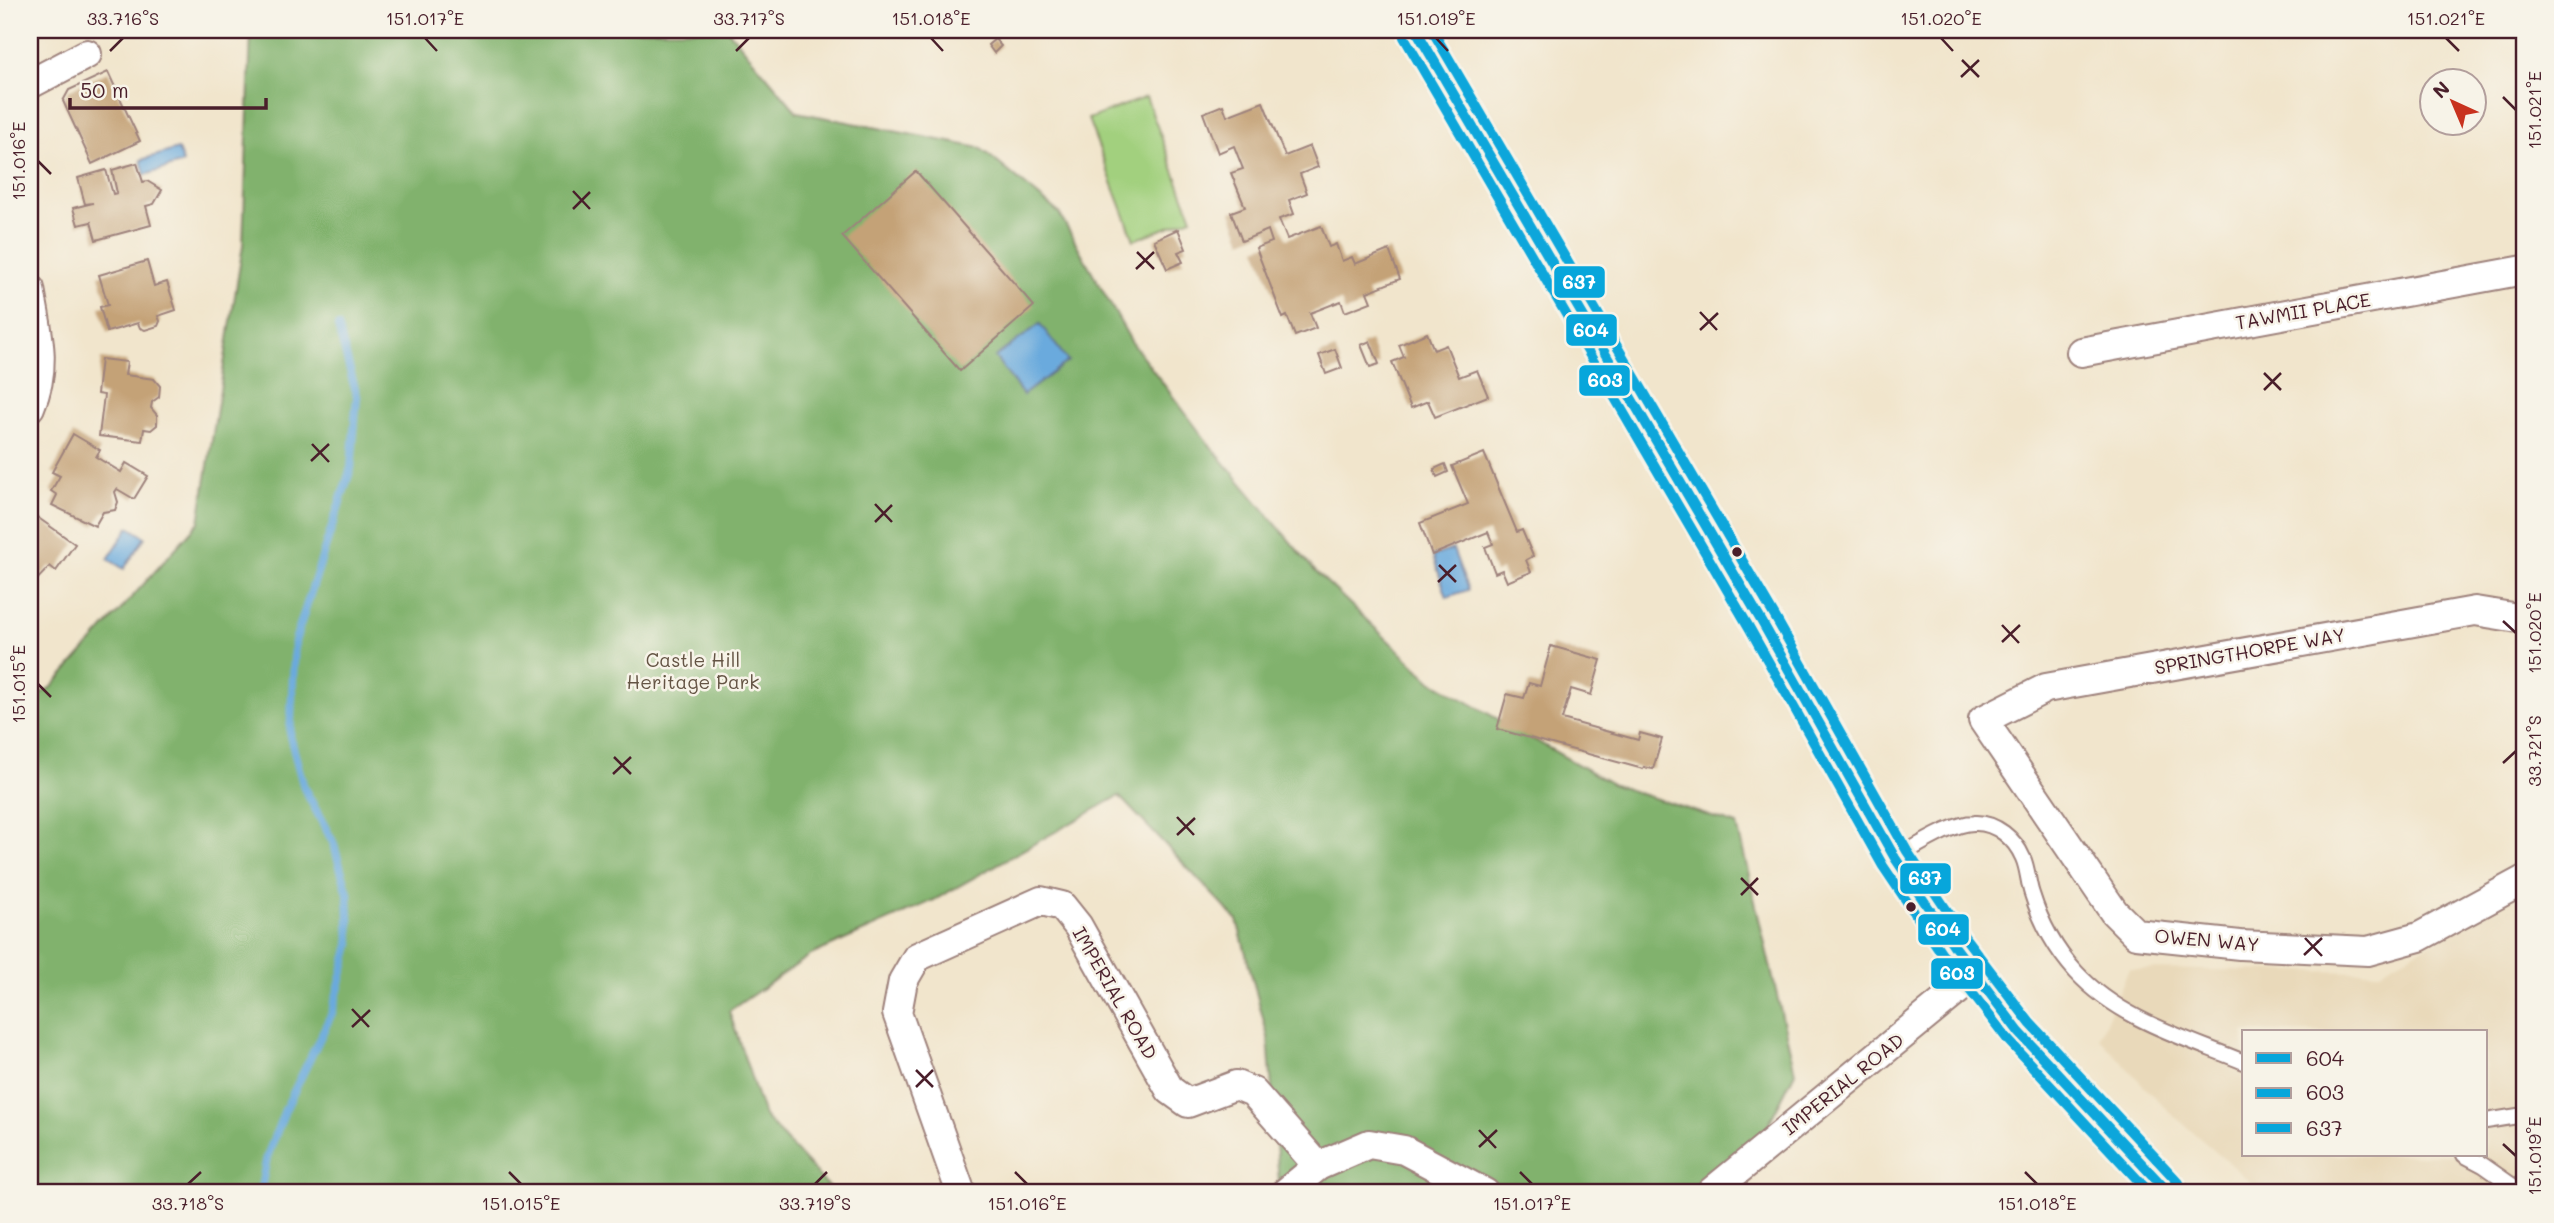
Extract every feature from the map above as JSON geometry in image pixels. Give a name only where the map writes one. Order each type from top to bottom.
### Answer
[{"type":"main road","points":[[1416,30],[1762,622],[1895,858],[2019,1032],[2169,1193]]},
{"type":"street","points":[[30,84],[87,54]]},
{"type":"street","name":"TAWMII PLACE","points":[[2081,352],[2524,270]]},
{"type":"street","points":[[30,289],[42,357],[40,379],[30,407]]},
{"type":"street","name":"SPRINGTHORPE WAY","points":[[1983,720],[2046,688],[2474,611],[2524,619]]},
{"type":"street","name":"OWEN WAY","points":[[1983,720],[2114,912],[2136,933],[2240,945],[2368,951],[2418,937],[2524,880]]},
{"type":"street","name":"IMPERIAL ROAD","points":[[961,1193],[897,1013],[903,981],[917,957],[1041,901],[1062,906],[1078,926],[1170,1090],[1188,1102],[1236,1085],[1253,1093],[1318,1166]]},
{"type":"street","name":"IMPERIAL ROAD","points":[[1710,1193],[1976,975]]},
{"type":"street","points":[[1284,1193],[1318,1166],[1369,1144],[1404,1150],[1485,1193]]},
{"type":"lane","points":[[1895,858],[1973,822],[1993,826],[2010,837],[2024,859],[2032,894],[2053,944],[2077,974],[2117,1008],[2242,1061]]},
{"type":"lane","points":[[2488,1121],[2524,1115]]},
{"type":"lane","points":[[2466,1156],[2523,1193]]},
{"type":"shaded area","points":[[2524,893],[2524,1193],[2263,1193],[2164,1107],[2099,1038],[2129,969],[2378,972]]},
{"type":"green space","name":"Castle Hill Heritage Park","points":[[251,30],[728,30],[797,112],[980,148],[1059,213],[1131,341],[1208,443],[1314,570],[1431,681],[1614,785],[1737,825],[1795,1072],[1734,1193],[1288,1193],[1279,1183],[1268,1037],[1237,920],[1119,796],[934,900],[811,955],[729,1011],[764,1116],[834,1193],[30,1193],[30,699],[52,687],[199,522],[243,245]]},
{"type":"green space","points":[[1146,97],[1192,218],[1134,240],[1088,119]]},
{"type":"water","points":[[178,149],[183,163],[145,175],[141,160]]},
{"type":"water","points":[[1040,324],[1068,361],[1023,395],[995,357]]},
{"type":"water","points":[[129,527],[145,537],[124,569],[108,559]]},
{"type":"water","points":[[1453,549],[1468,590],[1447,597],[1433,556]]},
{"type":"building","points":[[995,39],[1001,46],[994,53],[988,45]]},
{"type":"building","points":[[108,72],[140,141],[92,164],[63,101],[69,90]]},
{"type":"building","points":[[1263,102],[1285,156],[1310,146],[1318,167],[1300,174],[1307,193],[1289,200],[1294,214],[1279,219],[1287,239],[1321,226],[1329,247],[1336,244],[1342,261],[1352,257],[1355,264],[1389,250],[1400,279],[1367,292],[1371,302],[1345,312],[1341,301],[1310,313],[1316,328],[1295,336],[1287,316],[1283,318],[1256,248],[1272,242],[1268,230],[1242,241],[1231,212],[1245,207],[1231,173],[1243,169],[1234,146],[1218,153],[1203,113],[1223,105],[1227,116]]},
{"type":"building","points":[[137,163],[143,182],[147,181],[162,190],[154,204],[146,206],[151,225],[96,240],[91,222],[78,225],[73,208],[93,203],[85,204],[78,178],[106,170],[113,194],[117,193],[112,170]]},
{"type":"building","points":[[916,171],[1034,306],[960,371],[842,236]]},
{"type":"building","points":[[1178,229],[1186,249],[1178,252],[1183,262],[1167,269],[1154,240]]},
{"type":"building","points":[[147,261],[154,286],[167,282],[176,310],[158,316],[158,326],[145,330],[140,328],[138,323],[107,332],[100,307],[108,305],[99,275]]},
{"type":"building","points":[[1427,333],[1434,350],[1446,345],[1459,377],[1477,370],[1488,396],[1435,417],[1428,401],[1411,408],[1392,362],[1404,357],[1399,345]]},
{"type":"building","points":[[1370,341],[1379,364],[1370,367],[1361,345]]},
{"type":"building","points":[[1335,349],[1342,368],[1326,374],[1319,355]]},
{"type":"building","points":[[101,359],[127,362],[125,375],[154,379],[160,386],[159,397],[152,402],[151,408],[157,415],[157,425],[151,430],[144,429],[142,441],[99,436],[104,395],[97,394]]},
{"type":"building","points":[[73,434],[100,450],[96,457],[121,472],[126,463],[148,476],[134,499],[117,489],[115,492],[118,502],[115,510],[103,512],[95,526],[52,505],[57,495],[51,491],[60,476],[52,472]]},
{"type":"building","points":[[1484,453],[1517,532],[1522,530],[1533,556],[1526,560],[1531,572],[1507,582],[1502,570],[1495,573],[1485,547],[1493,544],[1488,532],[1432,555],[1420,523],[1468,504],[1452,466]]},
{"type":"building","points":[[1445,464],[1448,472],[1437,477],[1434,469]]},
{"type":"building","points":[[30,512],[75,544],[56,571],[50,566],[30,587]]},
{"type":"building","points":[[1551,646],[1601,660],[1591,695],[1571,689],[1562,719],[1638,740],[1640,733],[1662,739],[1653,769],[1643,769],[1497,729],[1507,694],[1524,698],[1529,683],[1540,686]]},
{"type":"waterway","points":[[260,1193],[267,1157],[285,1110],[332,1013],[350,945],[348,893],[333,842],[304,788],[290,736],[295,641],[351,468],[357,396],[338,327]]},
{"type":"transit line","name":"604","points":[[1416,30],[1762,622],[1895,858],[1955,947],[2019,1032],[2169,1193]]},
{"type":"transit line","name":"637","points":[[1432,30],[1774,615],[1907,851],[1966,939],[2030,1023],[2179,1183]]},
{"type":"transit line","name":"603","points":[[1404,37],[1750,629],[1883,866],[1943,955],[2008,1040],[2150,1193]]}]
